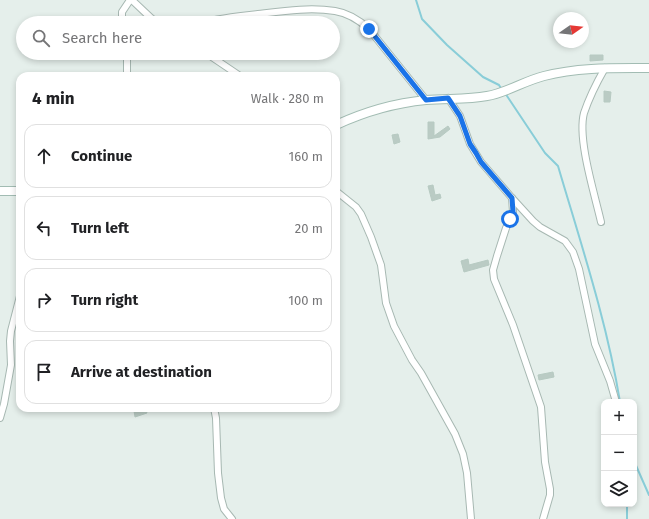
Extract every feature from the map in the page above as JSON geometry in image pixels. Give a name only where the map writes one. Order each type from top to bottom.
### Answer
[{"type":"street","points":[[122,16],[122,12],[131,0],[149,16]]},
{"type":"street","points":[[241,16],[307,9],[334,11],[349,15],[361,21],[369,29],[426,100]]},
{"type":"street","points":[[127,60],[127,72]]},
{"type":"street","points":[[216,60],[234,72]]},
{"type":"street","points":[[601,222],[588,169],[583,123],[588,102],[604,68]]},
{"type":"street","points":[[340,123],[365,113],[426,100],[486,96],[545,76],[582,69],[649,68]]},
{"type":"street","points":[[448,98],[460,116],[470,144],[481,162],[512,198],[540,227],[565,241],[572,252],[579,269],[595,344],[610,381],[615,399]]},
{"type":"street","points":[[0,191],[16,191]]},
{"type":"street","points":[[340,194],[356,207],[361,214],[381,265],[386,303],[394,326],[458,441],[463,454],[467,473],[471,519]]},
{"type":"street","points":[[512,198],[513,212],[503,235],[493,270],[494,279],[513,326],[541,407],[545,462],[550,489],[550,495],[543,519]]},
{"type":"street","points":[[0,418],[11,365],[10,341],[16,314]]},
{"type":"street","points":[[215,412],[221,498],[224,509],[232,519]]},
{"type":"building","points":[[590,55],[603,55],[603,60],[590,61]]},
{"type":"building","points":[[604,91],[611,92],[610,102],[604,102]]},
{"type":"building","points":[[428,122],[434,122],[434,136],[448,126],[450,129],[440,137],[428,139]]},
{"type":"building","points":[[398,134],[400,142],[394,144],[392,135]]},
{"type":"building","points":[[433,185],[435,195],[440,194],[441,198],[432,201],[428,186]]},
{"type":"building","points":[[468,259],[469,265],[488,260],[489,265],[464,272],[461,261]]},
{"type":"building","points":[[553,372],[554,377],[539,380],[538,375]]},
{"type":"building","points":[[134,412],[147,413],[135,417]]},
{"type":"waterway","points":[[416,0],[422,19],[447,45],[483,77],[499,85],[502,90]]},
{"type":"waterway","points":[[505,93],[545,153],[558,166],[601,313],[615,372],[620,399]]},
{"type":"waterway","points":[[637,468],[649,495]]},
{"type":"waterway","points":[[627,507],[627,519]]},
{"type":"route","points":[[369,29],[426,100],[448,98],[460,116],[470,144],[481,162],[512,198],[513,212],[510,219]]}]
